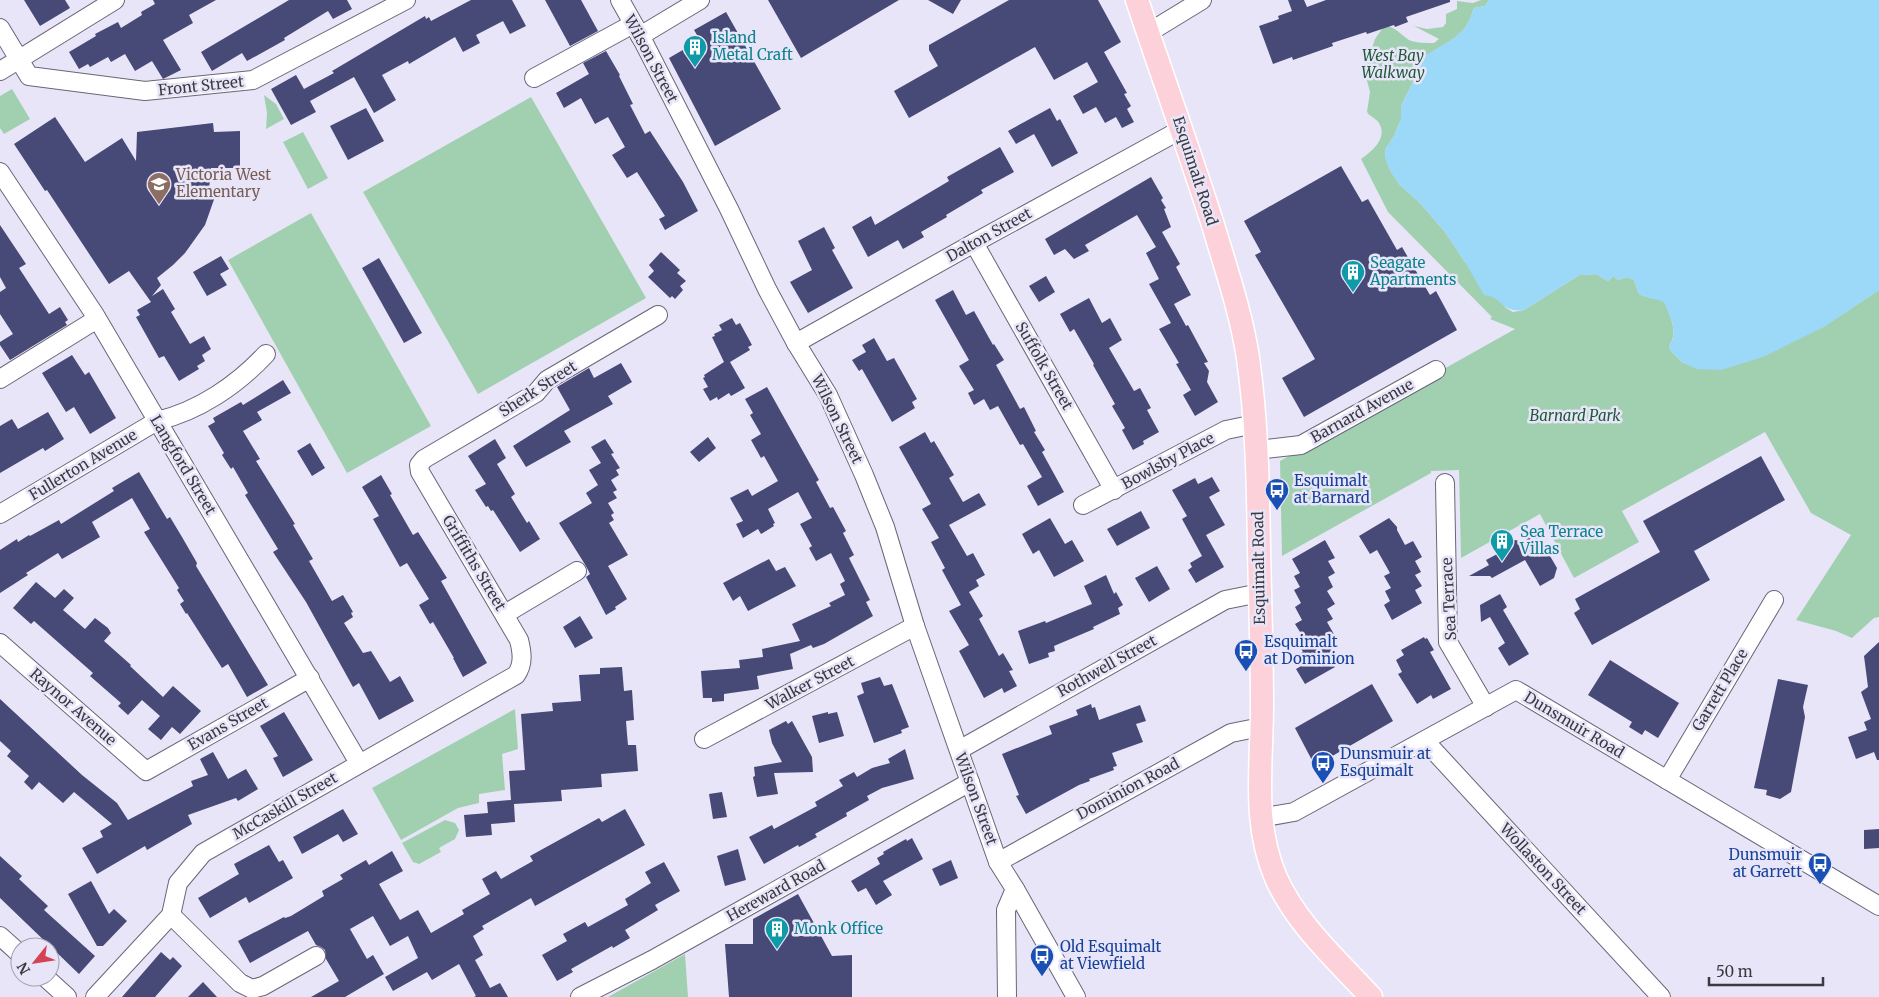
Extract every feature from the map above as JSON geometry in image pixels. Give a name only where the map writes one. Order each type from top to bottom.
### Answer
[{"type":"main road","name":"Esquimalt Road","points":[[1137,0],[1182,129],[1236,301],[1248,357],[1257,450],[1260,593],[1260,818],[1269,860],[1292,907],[1313,935],[1371,997]]},
{"type":"street","points":[[0,71],[115,0]]},
{"type":"street","name":"Front Street","points":[[17,59],[29,76],[145,91],[253,80],[406,0]]},
{"type":"street","name":"Wilson Street","points":[[620,0],[729,209],[767,289],[796,343],[828,395],[885,527],[915,626],[998,862],[1015,888],[1076,997]]},
{"type":"street","points":[[534,78],[700,0]]},
{"type":"street","points":[[1148,33],[1202,0]]},
{"type":"street","points":[[0,28],[17,59]]},
{"type":"street","name":"Dalton Street","points":[[796,343],[1182,129]]},
{"type":"street","name":"Langford Street","points":[[0,172],[97,319],[359,763]]},
{"type":"street","name":"Suffolk Street","points":[[974,243],[1114,490]]},
{"type":"street","name":"Sherk Street","points":[[419,465],[424,459],[536,393],[547,380],[658,315]]},
{"type":"street","points":[[0,379],[97,319]]},
{"type":"street","name":"Fullerton Avenue","points":[[0,514],[157,421],[182,413],[234,384],[251,371],[266,354]]},
{"type":"street","name":"Barnard Avenue","points":[[1257,450],[1301,445],[1436,370]]},
{"type":"street","name":"Bowlsby Place","points":[[1083,505],[1226,430],[1255,424]]},
{"type":"street","name":"Griffiths Street","points":[[419,465],[420,472],[520,640],[521,664]]},
{"type":"street","name":"Sea Terrace","points":[[1445,483],[1448,642],[1486,707]]},
{"type":"street","points":[[505,614],[577,571]]},
{"type":"street","name":"Rothwell Street","points":[[958,750],[1225,600],[1260,593]]},
{"type":"street","name":"Garrett Place","points":[[1666,780],[1774,600]]},
{"type":"street","name":"Walker Street","points":[[704,739],[915,626]]},
{"type":"street","name":"Raynor Avenue","points":[[0,643],[146,771]]},
{"type":"street","name":"McCaskill Street","points":[[95,997],[170,915],[178,883],[202,853],[516,675],[521,664]]},
{"type":"street","name":"Evans Street","points":[[146,771],[310,678]]},
{"type":"street","name":"Dunsmuir Road","points":[[1260,818],[1294,812],[1516,690],[1879,906]]},
{"type":"street","name":"Dominion Road","points":[[998,862],[1231,733],[1261,727]]},
{"type":"street","name":"Wollaston Street","points":[[1425,741],[1661,997]]},
{"type":"street","name":"Hereward Road","points":[[580,997],[652,960],[970,782]]},
{"type":"street","points":[[1007,997],[1006,910],[1015,888]]},
{"type":"street","points":[[170,915],[240,983],[252,989],[264,986],[316,956]]},
{"type":"street","points":[[0,936],[10,945]]},
{"type":"street","points":[[56,987],[67,997]]},
{"type":"green space","name":"Barnard Park","points":[[1489,0],[1485,6],[1474,8],[1468,23],[1458,35],[1418,62],[1419,70],[1401,106],[1401,119],[1394,136],[1385,150],[1390,170],[1399,184],[1420,203],[1445,232],[1465,262],[1506,308],[1513,312],[1524,310],[1581,274],[1596,274],[1608,281],[1613,276],[1618,280],[1627,277],[1634,280],[1639,294],[1664,301],[1671,318],[1673,330],[1672,341],[1669,346],[1671,351],[1683,363],[1823,327],[1879,290],[1879,617],[1874,618],[1852,638],[1836,631],[1796,620],[1851,535],[1811,513],[1765,432],[1622,511],[1639,542],[1574,578],[1540,514],[1461,558],[1459,470],[1431,471],[1431,473],[1282,556],[1280,461],[1515,329],[1490,319],[1492,317],[1388,212],[1361,159],[1378,144],[1382,134],[1379,123],[1367,112],[1370,92],[1365,73],[1375,39],[1384,26],[1394,29],[1409,40],[1421,43],[1434,43],[1439,39],[1414,26],[1427,29],[1443,27],[1446,23],[1446,14],[1457,9],[1457,1],[1473,3]]},
{"type":"green space","points":[[12,89],[30,119],[4,134],[0,128],[0,96]]},
{"type":"green space","points":[[264,95],[276,104],[284,119],[266,129],[267,113]]},
{"type":"green space","points":[[531,97],[646,298],[478,394],[363,192]]},
{"type":"green space","points":[[303,132],[328,178],[308,189],[283,142]]},
{"type":"green space","points":[[311,213],[431,426],[347,473],[228,260]]},
{"type":"green space","points":[[515,709],[518,749],[502,754],[505,790],[479,794],[479,803],[458,808],[401,840],[372,788]]},
{"type":"green space","points":[[445,820],[455,823],[459,830],[455,839],[439,848],[441,852],[419,864],[413,862],[402,843]]},
{"type":"green space","points":[[685,954],[688,997],[608,997]]},
{"type":"water","points":[[1489,0],[1879,0],[1879,290],[1824,327],[1763,357],[1721,370],[1697,369],[1683,363],[1671,351],[1669,346],[1672,341],[1673,330],[1671,318],[1664,302],[1639,294],[1634,280],[1627,277],[1618,280],[1613,276],[1608,281],[1596,274],[1581,274],[1524,310],[1510,309],[1490,296],[1484,295],[1445,232],[1420,203],[1399,184],[1386,161],[1385,150],[1394,136],[1401,119],[1401,106],[1419,70],[1418,62],[1458,35],[1468,23],[1474,8],[1485,6]]},
{"type":"building","points":[[24,0],[65,0],[70,8],[40,26]]},
{"type":"building","points":[[153,0],[216,0],[189,15],[193,23],[163,40],[181,70],[163,79],[152,61],[135,71],[125,54],[111,62],[108,57],[90,67],[88,64],[79,69],[69,52],[96,36],[95,34],[118,22],[121,28],[142,15],[141,12],[155,4]]},
{"type":"building","points":[[289,0],[347,0],[352,9],[333,19],[328,11],[284,38],[285,40],[247,61],[242,53],[212,71],[201,52]]},
{"type":"building","points":[[471,0],[512,0],[526,26],[510,34],[503,21],[476,35],[480,43],[463,52],[455,37],[409,64],[408,61],[382,75],[396,100],[374,113],[354,77],[310,101],[316,112],[291,125],[271,89],[296,75],[304,89],[334,73],[332,71],[425,16],[426,19],[429,17],[431,21]]},
{"type":"building","points":[[545,0],[581,0],[598,31],[570,46]]},
{"type":"building","points":[[768,0],[899,0],[801,58]]},
{"type":"building","points":[[928,0],[961,0],[953,14]]},
{"type":"building","points":[[1009,0],[1098,0],[1121,42],[1104,52],[1127,93],[1124,94],[1131,106],[1127,109],[1134,122],[1122,128],[1116,117],[1105,123],[1096,107],[1083,114],[1073,96],[1098,82],[1087,62],[1054,80],[1035,47],[909,118],[894,91],[938,66],[929,50],[929,45]]},
{"type":"building","points":[[1288,0],[1304,0],[1307,7],[1326,0],[1450,0],[1450,2],[1406,17],[1408,22],[1395,27],[1394,25],[1367,34],[1366,32],[1332,43],[1333,46],[1293,60],[1292,57],[1273,64],[1259,26],[1279,19],[1278,16],[1292,11]]},
{"type":"building","points":[[726,12],[781,109],[715,146],[669,58],[700,40],[694,30]]},
{"type":"building","points":[[606,51],[620,75],[633,104],[630,105],[645,134],[650,131],[683,182],[698,211],[665,230],[659,219],[665,216],[637,172],[627,178],[612,155],[625,147],[608,117],[595,124],[581,98],[564,108],[556,93],[589,74],[583,63]]},
{"type":"building","points":[[366,108],[384,141],[348,160],[330,126]]},
{"type":"building","points":[[1050,108],[1057,121],[1060,119],[1078,153],[1052,167],[1034,134],[1016,144],[1008,131]]},
{"type":"building","points":[[55,117],[85,162],[122,138],[136,161],[137,132],[213,123],[214,132],[240,131],[240,168],[211,168],[209,190],[217,191],[205,225],[185,253],[157,278],[161,285],[152,296],[163,289],[175,309],[171,312],[190,344],[204,336],[211,349],[202,355],[205,361],[197,366],[199,369],[179,381],[164,356],[159,358],[136,317],[140,315],[137,310],[151,302],[129,271],[109,284],[14,144]]},
{"type":"building","points":[[1000,147],[1014,172],[981,190],[983,193],[921,232],[924,237],[903,249],[898,240],[868,257],[852,227],[871,216],[875,225],[949,181],[947,177]]},
{"type":"building","name":"Seagate Apartments","points":[[1341,166],[1362,202],[1368,199],[1397,250],[1402,247],[1430,295],[1436,291],[1457,330],[1304,417],[1282,378],[1315,359],[1255,255],[1261,252],[1244,221]]},
{"type":"building","points":[[1151,177],[1163,198],[1161,200],[1166,208],[1164,209],[1171,227],[1162,232],[1180,264],[1176,267],[1191,295],[1174,304],[1208,362],[1204,363],[1209,371],[1207,382],[1218,402],[1195,416],[1183,395],[1191,390],[1176,364],[1179,363],[1159,329],[1171,323],[1149,284],[1159,279],[1146,253],[1156,247],[1137,215],[1085,245],[1089,251],[1074,259],[1065,249],[1054,255],[1045,239]]},
{"type":"building","points":[[0,225],[26,264],[19,268],[49,314],[60,307],[68,320],[65,322],[67,325],[10,360],[0,345],[0,342],[13,334],[0,314],[0,292],[6,288],[0,277]]},
{"type":"building","points":[[824,227],[835,248],[832,250],[853,288],[808,313],[790,282],[812,270],[798,241]]},
{"type":"building","points":[[661,252],[680,270],[677,273],[686,281],[680,286],[683,290],[675,299],[672,296],[670,298],[648,277],[654,271],[649,265]]},
{"type":"building","points":[[221,256],[229,269],[220,274],[227,285],[207,296],[193,272]]},
{"type":"building","points":[[379,258],[422,333],[404,343],[362,268]]},
{"type":"building","points":[[1046,276],[1055,292],[1039,302],[1029,286]]},
{"type":"building","points":[[953,290],[966,315],[974,311],[993,345],[1004,360],[996,365],[1020,409],[1024,407],[1036,431],[1034,432],[1045,450],[1042,452],[1064,492],[1038,506],[1027,486],[1042,477],[1023,444],[1020,445],[998,406],[990,410],[984,399],[974,405],[968,393],[974,390],[959,366],[969,360],[935,300]]},
{"type":"building","points":[[1089,298],[1102,323],[1110,318],[1122,340],[1109,348],[1134,391],[1140,388],[1151,408],[1147,410],[1159,432],[1143,441],[1144,444],[1133,450],[1122,430],[1125,428],[1112,406],[1115,404],[1094,364],[1074,329],[1070,332],[1060,314]]},
{"type":"building","points":[[732,318],[736,325],[740,323],[752,345],[748,347],[750,350],[730,362],[745,388],[731,396],[729,393],[718,400],[717,397],[710,401],[703,389],[708,387],[703,378],[705,377],[704,375],[724,362],[712,337],[722,330],[719,325]]},
{"type":"building","points":[[874,338],[887,361],[894,358],[917,399],[912,402],[915,408],[892,422],[862,369],[859,371],[852,360],[866,352],[862,345]]},
{"type":"building","points":[[72,355],[85,375],[89,372],[116,418],[90,434],[74,407],[66,412],[42,373]]},
{"type":"building","points":[[621,363],[632,382],[608,396],[613,404],[564,431],[571,442],[526,467],[513,446],[570,410],[557,387],[589,368],[594,378]]},
{"type":"building","points":[[283,380],[291,393],[257,412],[262,420],[243,431],[260,459],[256,461],[295,524],[293,525],[313,559],[309,561],[332,601],[343,595],[353,612],[351,613],[353,617],[344,623],[363,653],[371,651],[390,682],[400,676],[414,701],[379,720],[359,683],[353,687],[306,602],[273,552],[278,549],[245,495],[248,493],[233,467],[231,469],[222,455],[224,453],[208,426],[215,422],[213,418],[241,402],[243,405]]},
{"type":"building","points":[[767,387],[819,480],[816,482],[830,508],[833,507],[846,531],[843,533],[854,555],[849,558],[870,600],[866,602],[873,616],[824,644],[813,648],[811,645],[790,654],[793,669],[757,676],[759,689],[724,694],[724,701],[712,702],[712,698],[703,698],[701,671],[740,668],[739,660],[763,657],[762,649],[800,641],[792,624],[831,606],[829,603],[845,595],[840,584],[845,581],[831,553],[816,561],[809,548],[812,546],[800,524],[812,518],[798,492],[768,509],[775,523],[773,524],[774,526],[761,534],[758,529],[743,538],[736,524],[743,521],[730,498],[748,489],[752,496],[778,481],[764,456],[761,458],[751,440],[761,434],[750,415],[753,413],[745,399]]},
{"type":"building","points":[[48,412],[64,439],[45,451],[43,448],[0,473],[0,426],[12,419],[18,429]]},
{"type":"building","points":[[925,432],[931,443],[934,441],[954,475],[949,478],[963,502],[979,493],[986,505],[949,525],[967,556],[973,553],[985,575],[976,580],[979,586],[969,592],[983,616],[979,619],[999,656],[1003,653],[1013,670],[1009,671],[1017,686],[1004,693],[1002,688],[984,698],[959,651],[969,645],[949,611],[961,605],[942,570],[945,568],[931,542],[939,538],[922,509],[931,504],[899,447]]},
{"type":"building","points":[[708,437],[716,448],[699,462],[690,452]]},
{"type":"building","points":[[495,439],[506,458],[497,464],[515,494],[511,497],[527,523],[529,521],[540,539],[520,552],[493,510],[491,511],[488,506],[486,507],[475,490],[486,484],[468,456]]},
{"type":"building","points":[[605,439],[614,453],[611,454],[620,468],[616,470],[619,475],[611,480],[617,490],[613,492],[617,498],[608,503],[614,513],[611,515],[614,520],[609,523],[628,555],[608,566],[627,599],[606,615],[586,577],[590,574],[586,566],[559,523],[592,503],[586,493],[598,485],[589,470],[601,463],[591,447]]},
{"type":"building","points":[[310,443],[325,468],[312,476],[297,451]]},
{"type":"building","points":[[1761,456],[1785,500],[1694,551],[1710,580],[1592,645],[1574,613],[1580,609],[1575,599],[1660,552],[1643,521]]},
{"type":"building","points":[[139,472],[167,519],[170,517],[197,563],[196,566],[268,685],[247,697],[228,664],[222,668],[180,604],[184,601],[177,590],[179,588],[144,532],[150,529],[132,498],[92,522],[100,537],[62,559],[58,553],[26,573],[28,575],[0,593],[0,550],[17,539],[18,542],[59,520],[61,524],[114,491],[112,488]]},
{"type":"building","points":[[381,475],[413,535],[418,532],[447,578],[441,581],[487,663],[463,677],[433,622],[430,624],[419,605],[429,599],[407,563],[400,567],[373,519],[379,516],[362,487]]},
{"type":"building","points":[[1212,477],[1220,491],[1209,497],[1225,525],[1206,535],[1224,567],[1196,583],[1188,570],[1192,567],[1190,563],[1202,556],[1182,519],[1187,516],[1172,490],[1195,478],[1198,484]]},
{"type":"building","points":[[1141,511],[1150,528],[1117,546],[1107,529]]},
{"type":"building","points":[[1050,518],[1065,544],[1072,540],[1084,561],[1054,577],[1039,550],[1033,554],[1022,534]]},
{"type":"building","points":[[1389,518],[1397,527],[1405,545],[1413,541],[1422,557],[1415,561],[1421,572],[1415,575],[1422,586],[1415,590],[1422,603],[1392,620],[1384,605],[1390,601],[1385,591],[1391,588],[1384,576],[1390,573],[1377,550],[1370,554],[1359,536]]},
{"type":"building","name":"Sea Terrace Villas","points":[[1528,534],[1539,537],[1557,568],[1554,578],[1540,586],[1525,560],[1492,578],[1490,576],[1469,576],[1489,565],[1486,560],[1501,552],[1499,549],[1515,540],[1526,542]]},
{"type":"building","points":[[1325,540],[1335,558],[1328,561],[1335,573],[1328,577],[1333,587],[1327,591],[1335,604],[1327,609],[1333,619],[1327,622],[1335,636],[1328,640],[1333,650],[1327,654],[1335,667],[1305,684],[1296,669],[1303,665],[1297,655],[1303,652],[1295,638],[1302,635],[1295,624],[1302,620],[1295,607],[1301,603],[1294,590],[1300,587],[1294,576],[1300,573],[1292,559]]},
{"type":"building","points":[[769,559],[776,571],[785,567],[796,586],[748,611],[740,596],[733,601],[723,583]]},
{"type":"building","points":[[1157,566],[1170,589],[1149,602],[1135,578]]},
{"type":"building","points":[[1106,575],[1114,594],[1116,592],[1123,605],[1118,608],[1120,614],[1093,627],[1094,629],[1054,646],[1055,651],[1048,653],[1049,657],[1029,664],[1018,631],[1045,621],[1046,623],[1092,604],[1084,586]]},
{"type":"building","points":[[36,582],[55,598],[64,589],[74,598],[63,610],[85,629],[95,618],[108,628],[111,633],[104,641],[163,697],[173,686],[201,711],[180,734],[172,727],[161,740],[148,729],[160,716],[142,700],[128,715],[118,706],[121,703],[90,676],[93,673],[34,621],[31,624],[13,608]]},
{"type":"building","points":[[1500,594],[1507,607],[1503,610],[1529,654],[1509,666],[1498,648],[1505,643],[1490,617],[1481,622],[1480,605]]},
{"type":"building","points":[[580,616],[593,638],[575,648],[563,627]]},
{"type":"building","points":[[1424,637],[1425,639],[1427,638],[1434,650],[1430,652],[1451,689],[1433,699],[1431,695],[1417,704],[1398,674],[1402,672],[1396,660],[1404,655],[1401,650]]},
{"type":"building","points":[[1879,642],[1879,760],[1877,760],[1874,752],[1856,759],[1848,737],[1867,730],[1864,722],[1871,719],[1861,692],[1868,687],[1864,656]]},
{"type":"building","points":[[1610,660],[1679,703],[1658,738],[1645,730],[1642,735],[1629,727],[1632,722],[1588,695]]},
{"type":"building","points":[[622,667],[624,691],[632,690],[634,720],[626,721],[628,745],[636,745],[638,771],[601,774],[602,787],[561,790],[562,801],[514,804],[515,822],[491,824],[492,835],[466,837],[464,815],[488,813],[487,802],[511,800],[509,771],[525,770],[521,714],[553,711],[552,703],[581,701],[579,675],[600,674],[600,668]]},
{"type":"building","points":[[880,677],[884,686],[892,684],[909,727],[901,730],[902,733],[874,743],[857,696],[864,693],[861,683]]},
{"type":"building","points":[[1778,679],[1808,685],[1803,707],[1805,717],[1791,792],[1780,799],[1766,795],[1767,790],[1754,788]]},
{"type":"building","points":[[1372,684],[1393,721],[1315,766],[1295,728]]},
{"type":"building","points":[[0,699],[82,775],[117,803],[128,820],[193,786],[191,781],[208,775],[200,759],[213,752],[228,779],[246,769],[258,789],[238,801],[236,798],[188,815],[192,824],[147,850],[145,846],[97,874],[82,848],[103,837],[100,831],[112,824],[74,792],[63,803],[39,782],[32,790],[24,782],[29,776],[7,756],[11,751],[0,741]]},
{"type":"building","points":[[1091,704],[1092,708],[1095,707],[1099,720],[1140,705],[1146,721],[1136,724],[1143,742],[1112,753],[1117,766],[1113,767],[1114,770],[1089,779],[1090,781],[1026,814],[1016,796],[1019,795],[1002,754],[1052,734],[1049,726],[1078,715],[1076,710]]},
{"type":"building","points":[[284,712],[313,760],[283,777],[273,758],[278,756],[260,726]]},
{"type":"building","points":[[828,712],[828,714],[837,712],[844,736],[819,743],[812,716]]},
{"type":"building","points":[[786,721],[788,724],[792,721],[812,757],[813,772],[774,773],[778,794],[757,797],[753,777],[755,776],[754,767],[782,762],[772,743],[769,730]]},
{"type":"building","points":[[905,749],[914,779],[882,788],[867,796],[869,800],[846,813],[847,816],[815,834],[817,837],[764,864],[749,837],[772,825],[774,829],[817,806],[815,802],[843,786],[839,780],[854,772],[857,777],[872,768],[890,763],[888,759]]},
{"type":"building","points":[[722,792],[727,817],[713,819],[709,794]]},
{"type":"building","points":[[343,809],[358,834],[343,842],[338,834],[302,854],[293,837]]},
{"type":"building","points":[[625,809],[645,845],[535,906],[531,898],[482,926],[484,929],[473,936],[483,955],[475,960],[490,988],[500,983],[508,997],[474,997],[476,996],[459,964],[432,980],[427,972],[393,991],[385,977],[418,958],[408,936],[390,946],[373,916],[350,929],[367,959],[373,955],[384,974],[345,997],[311,997],[339,981],[326,959],[325,950],[316,945],[308,931],[250,963],[238,941],[284,917],[291,916],[324,896],[322,891],[343,879],[340,875],[366,860],[369,865],[392,851],[403,871],[379,884],[400,920],[418,910],[431,933],[464,914],[462,910],[490,894],[482,879],[496,871],[501,879],[533,861],[530,856],[599,818],[602,822]]},
{"type":"building","points":[[1879,829],[1879,848],[1864,849],[1864,830]]},
{"type":"building","points":[[912,838],[923,859],[883,881],[892,895],[876,905],[866,888],[858,892],[851,881],[880,864],[877,858],[884,854],[883,852],[906,839],[907,841]]},
{"type":"building","points":[[269,845],[279,862],[283,860],[293,878],[249,903],[246,897],[210,918],[198,898],[239,874],[234,864]]},
{"type":"building","points":[[738,849],[746,880],[725,886],[717,856]]},
{"type":"building","points":[[0,856],[22,876],[19,879],[48,906],[44,910],[95,956],[79,974],[60,956],[60,937],[41,937],[0,898]]},
{"type":"building","points":[[951,860],[958,878],[940,886],[932,869]]},
{"type":"building","points":[[664,862],[680,891],[655,905],[658,910],[625,930],[630,938],[571,969],[573,972],[557,981],[542,955],[567,941],[563,934],[585,922],[588,927],[628,905],[625,899],[651,883],[645,872]]},
{"type":"building","points":[[91,881],[109,914],[114,909],[127,921],[103,946],[97,946],[68,894]]},
{"type":"building","name":"Monk Office","points":[[798,894],[832,956],[852,955],[852,997],[729,997],[725,944],[753,944],[753,919]]},
{"type":"building","points":[[161,952],[170,960],[173,957],[182,966],[155,997],[122,997]]},
{"type":"building","points":[[203,982],[217,997],[188,997]]},
{"type":"place","name":"Island Metal Craft","points":[[695,68]]},
{"type":"place","name":"Victoria West Elementary","points":[[159,205]]},
{"type":"place","name":"Seagate Apartments","points":[[1353,293]]},
{"type":"place","name":"Esquimalt at Barnard","points":[[1277,511]]},
{"type":"place","name":"Sea Terrace Villas","points":[[1502,562]]},
{"type":"place","name":"Esquimalt at Dominion","points":[[1246,672]]},
{"type":"place","name":"Dunsmuir at Esquimalt","points":[[1323,784]]},
{"type":"place","name":"Dunsmuir at Garrett","points":[[1820,885]]},
{"type":"place","name":"Monk Office","points":[[777,950]]},
{"type":"place","name":"Old Esquimalt at Viewfield","points":[[1042,977]]},
{"type":"park label","name":"West Bay Walkway","points":[[1393,64]]}]
